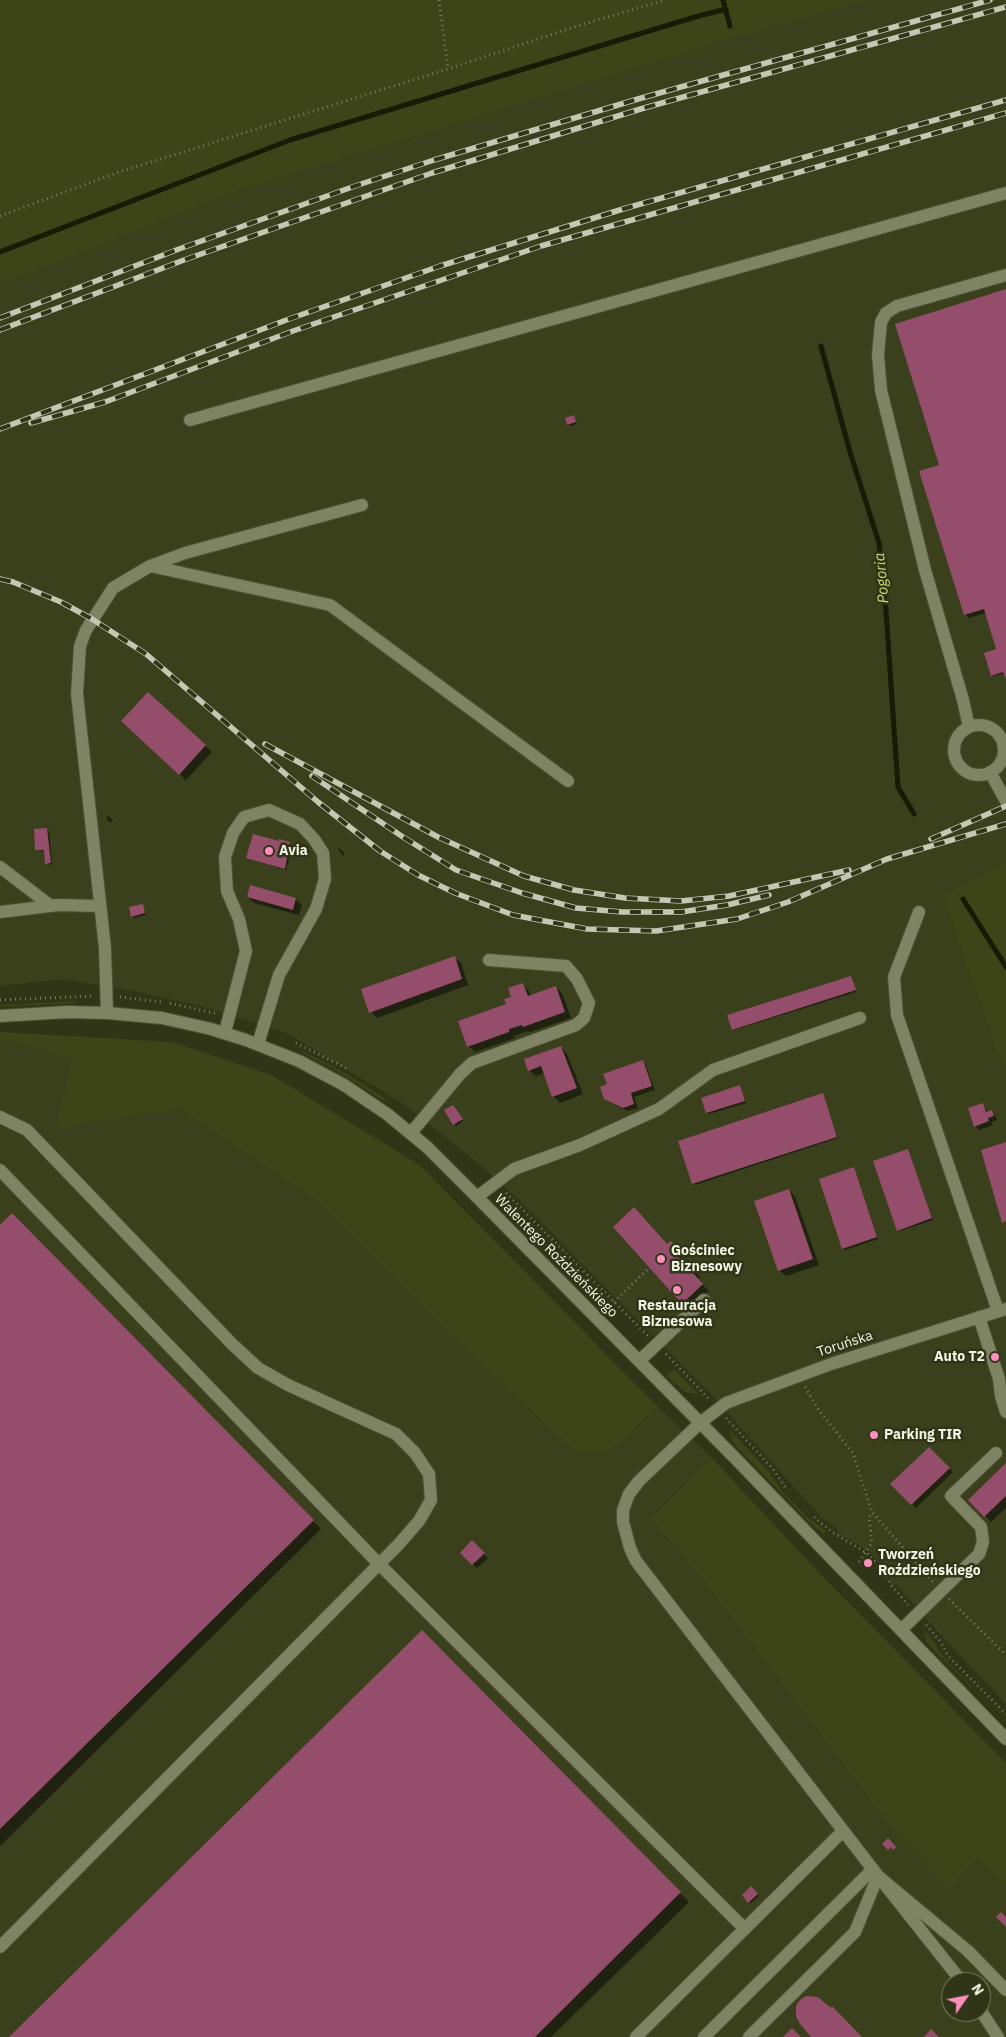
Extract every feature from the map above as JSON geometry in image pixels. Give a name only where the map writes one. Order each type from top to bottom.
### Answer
[{"type":"street","points":[[190,420],[1006,193]]},
{"type":"street","points":[[969,727],[963,700],[925,570],[881,390],[878,355],[880,322],[886,313],[897,306],[1006,275]]},
{"type":"street","points":[[107,1013],[105,948],[77,694],[80,646],[86,630],[114,588],[150,566],[185,553],[362,505]]},
{"type":"street","points":[[150,566],[330,605],[568,781]]},
{"type":"street","points":[[984,726],[997,734],[1001,740],[1004,755],[997,768],[990,772],[983,775],[967,772],[956,761],[954,745],[957,738],[969,727],[984,726]]},
{"type":"street","points":[[990,772],[1006,800]]},
{"type":"street","points":[[225,1032],[246,951],[239,919],[227,891],[225,857],[233,833],[244,818],[269,810],[300,824],[314,839],[323,853],[325,879],[316,909],[279,975],[258,1044]]},
{"type":"street","points":[[0,867],[51,906]]},
{"type":"street","points":[[0,912],[51,906],[100,906]]},
{"type":"street","points":[[919,912],[894,977],[896,1015],[1002,1310]]},
{"type":"street","points":[[411,1133],[460,1074],[472,1063],[576,1025],[584,1018],[588,1003],[577,979],[566,966],[489,960]]},
{"type":"street","name":"Walentego Roździeńskiego","points":[[0,1016],[67,1012],[107,1013],[162,1018],[225,1032],[299,1061],[337,1081],[372,1104],[411,1133],[477,1197],[700,1423],[1006,1739]]},
{"type":"street","points":[[477,1197],[514,1169],[580,1145],[659,1109],[713,1070],[860,1018]]},
{"type":"street","points":[[0,1117],[26,1130],[232,1344],[258,1368],[288,1385],[396,1434],[415,1453],[429,1474],[431,1500],[420,1521],[379,1564],[0,1947]]},
{"type":"street","points":[[0,1170],[379,1564],[745,1929]]},
{"type":"street","points":[[639,1361],[704,1300]]},
{"type":"street","name":"Toruńska","points":[[875,1873],[636,1561],[630,1548],[623,1522],[623,1510],[629,1494],[639,1481],[700,1423],[726,1403],[802,1375],[1002,1310]]},
{"type":"street","points":[[979,1317],[999,1380],[1006,1412]]},
{"type":"street","points":[[901,1630],[979,1554],[983,1542],[981,1527],[951,1496],[996,1453]]},
{"type":"street","points":[[636,2037],[843,1831]]},
{"type":"street","points":[[875,1873],[954,1972]]},
{"type":"street","points":[[875,1873],[968,1951],[1006,1990]]},
{"type":"street","points":[[704,2037],[875,1873]]},
{"type":"street","points":[[749,2037],[855,1932],[875,1873]]},
{"type":"street","points":[[988,2022],[998,2037]]},
{"type":"path","points":[[439,0],[448,69]]},
{"type":"path","points":[[0,216],[119,172],[448,69],[577,26],[665,0]]},
{"type":"path","points":[[0,1000],[77,996],[139,998],[229,1018]]},
{"type":"path","points":[[293,1041],[350,1071]]},
{"type":"path","points":[[492,1184],[503,1189],[706,1394]]},
{"type":"path","points":[[614,1302],[650,1267]]},
{"type":"path","points":[[802,1375],[805,1388],[818,1408],[854,1453],[872,1512],[941,1591],[1006,1655]]},
{"type":"path","points":[[730,1424],[772,1468],[787,1489]]},
{"type":"path","points":[[860,1562],[872,1543],[870,1516],[872,1512]]},
{"type":"path","points":[[810,1514],[832,1532],[867,1553],[881,1569],[895,1590],[938,1639],[950,1658],[1006,1714]]},
{"type":"shaded area","points":[[0,0],[868,0],[730,39],[241,190],[0,285]]},
{"type":"shaded area","points":[[868,0],[1006,0],[1006,1704],[936,1630],[896,1584],[892,1586],[887,1573],[880,1563],[863,1547],[837,1533],[838,1529],[822,1518],[707,1390],[518,1199],[478,1163],[405,1105],[287,1033],[204,1007],[138,992],[63,979],[0,986],[0,285],[241,190],[730,39]]},
{"type":"shaded area","points":[[1006,863],[1006,1068],[996,1047],[943,895]]},
{"type":"shaded area","points":[[78,1001],[72,1003],[0,1007],[0,1005]]},
{"type":"shaded area","points":[[0,1032],[172,1042],[271,1075],[420,1165],[658,1407],[607,1453],[576,1452],[513,1394],[314,1198],[180,1108],[56,1128],[72,1059],[0,1038]]},
{"type":"shaded area","points":[[0,1038],[72,1059],[57,1127],[180,1108],[314,1198],[513,1394],[576,1452],[607,1453],[658,1407],[712,1458],[650,1518],[702,1578],[891,1827],[950,1886],[978,1856],[1006,1887],[1006,2037],[0,2037]]},
{"type":"shaded area","points":[[301,1050],[350,1076],[387,1100],[382,1100],[337,1071],[304,1054]]},
{"type":"shaded area","points":[[674,1369],[698,1394],[685,1392],[666,1376]]},
{"type":"shaded area","points":[[730,1430],[769,1472],[784,1493],[806,1516],[826,1531],[824,1534],[809,1522],[737,1447],[732,1440]]},
{"type":"shaded area","points":[[712,1458],[808,1561],[1006,1763],[1006,1887],[978,1856],[950,1887],[891,1827],[702,1578],[650,1518]]},
{"type":"shaded area","points":[[924,1630],[948,1662],[1006,1722],[932,1648],[926,1641]]},
{"type":"building","points":[[1006,289],[1006,679],[1003,672],[991,676],[984,653],[996,649],[984,609],[964,615],[919,471],[939,465],[895,324]]},
{"type":"building","points":[[574,415],[576,422],[567,425],[565,418]]},
{"type":"building","points":[[148,692],[206,745],[179,775],[121,721]]},
{"type":"building","points":[[47,828],[51,863],[45,864],[44,850],[35,850],[34,829]]},
{"type":"building","points":[[253,834],[290,842],[285,869],[246,858]]},
{"type":"building","points":[[250,885],[296,898],[293,910],[247,897]]},
{"type":"building","points":[[143,904],[145,913],[131,917],[129,907]]},
{"type":"building","points":[[455,956],[462,979],[369,1013],[361,989]]},
{"type":"building","points":[[851,976],[856,990],[732,1030],[727,1015]]},
{"type":"building","points":[[523,983],[528,996],[556,986],[565,1012],[523,1027],[522,1025],[509,1029],[509,1032],[467,1047],[458,1021],[506,1004],[504,999],[511,997],[508,988]]},
{"type":"building","points":[[561,1046],[577,1088],[552,1097],[541,1066],[528,1071],[524,1059]]},
{"type":"building","points":[[643,1060],[652,1086],[631,1093],[634,1104],[623,1108],[604,1099],[600,1087],[607,1084],[603,1074]]},
{"type":"building","points":[[740,1085],[745,1101],[706,1113],[701,1098]]},
{"type":"building","points":[[823,1093],[837,1137],[692,1184],[678,1141]]},
{"type":"building","points":[[983,1103],[986,1112],[992,1110],[994,1116],[988,1118],[989,1121],[974,1127],[968,1108]]},
{"type":"building","points":[[453,1105],[463,1119],[453,1125],[444,1110]]},
{"type":"building","points":[[1006,1142],[1006,1221],[1002,1223],[981,1150]]},
{"type":"building","points":[[908,1149],[932,1218],[897,1231],[873,1161]]},
{"type":"building","points":[[854,1167],[877,1237],[842,1249],[819,1179]]},
{"type":"building","points":[[789,1189],[813,1259],[778,1271],[754,1201]]},
{"type":"building","name":"Gościniec Biznesowy","points":[[634,1207],[667,1244],[671,1241],[678,1249],[674,1252],[689,1269],[692,1267],[695,1271],[693,1273],[703,1284],[682,1304],[613,1227]]},
{"type":"building","points":[[12,1213],[314,1520],[0,1829],[0,1225]]},
{"type":"building","points":[[929,1447],[950,1468],[911,1505],[890,1484]]},
{"type":"building","points":[[1006,1463],[1006,1496],[984,1517],[968,1500]]},
{"type":"building","points":[[472,1540],[485,1553],[472,1565],[460,1553]]},
{"type":"building","points":[[422,1630],[681,1892],[535,2037],[9,2037]]},
{"type":"building","points":[[888,1838],[896,1847],[893,1850],[891,1847],[888,1850],[882,1844]]},
{"type":"building","points":[[751,1886],[758,1894],[748,1903],[742,1895]]},
{"type":"building","points":[[1001,1912],[1006,1917],[1006,1927],[996,1917]]},
{"type":"building","points":[[806,1996],[818,1997],[831,2008],[832,2006],[862,2037],[811,2037],[796,2016],[796,2006]]},
{"type":"building","points":[[792,2028],[801,2037],[783,2037]]},
{"type":"building","points":[[931,2029],[939,2037],[924,2037]]},
{"type":"waterway","name":"Pogoria","points":[[723,0],[730,26]]},
{"type":"waterway","points":[[0,252],[290,140],[726,9]]},
{"type":"waterway","name":"Pogoria","points":[[821,346],[850,452],[879,543],[886,611],[898,787],[914,814]]},
{"type":"waterway","name":"Pogoria","points":[[963,899],[1006,967]]},
{"type":"railway","points":[[0,318],[179,249],[434,160],[638,99],[990,0]]},
{"type":"railway","points":[[0,330],[184,260],[432,173],[644,108],[1006,7]]},
{"type":"railway","points":[[0,429],[289,319],[440,266],[623,209],[1006,100]]},
{"type":"railway","points":[[31,423],[105,402],[293,331],[541,246],[1006,113]]},
{"type":"railway","points":[[0,579],[13,582],[61,602],[92,619],[146,654],[318,802],[380,851],[418,875],[455,893],[513,915],[587,929],[656,931],[737,919],[788,902],[887,859],[1006,824]]},
{"type":"railway","points":[[265,744],[438,837],[524,876],[574,890],[625,898],[681,901],[729,896],[849,870]]},
{"type":"railway","points":[[312,776],[456,870],[522,893],[576,908],[622,912],[681,912],[727,905],[769,895]]},
{"type":"railway","points":[[931,839],[1006,806]]},
{"type":"place","name":"Avia","points":[[269,851]]},
{"type":"place","name":"Gościniec Biznesowy","points":[[661,1259]]},
{"type":"place","name":"Restauracja Biznesowa","points":[[677,1290]]},
{"type":"place","name":"Auto T2","points":[[995,1357]]},
{"type":"place","name":"Parking TIR","points":[[874,1435]]},
{"type":"place","name":"Tworzeń Roździeńskiego","points":[[868,1563]]}]
